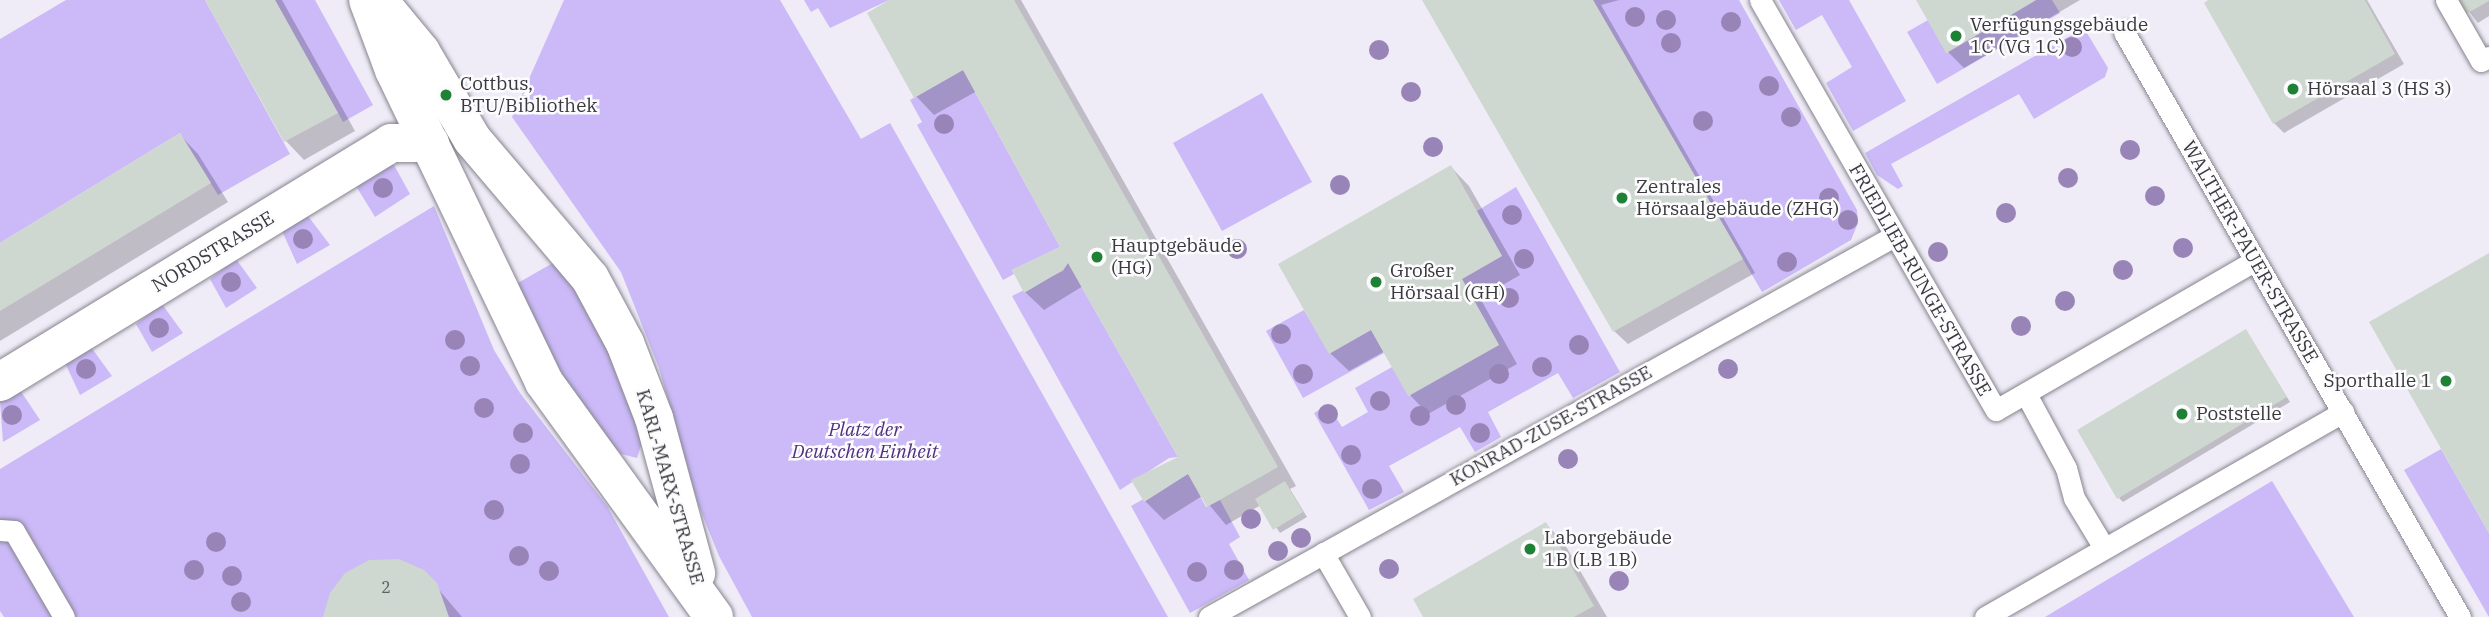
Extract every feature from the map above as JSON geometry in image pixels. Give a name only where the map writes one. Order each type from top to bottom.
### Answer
[{"type":"street","name":"KARL-MARX-STRASSE","points":[[368,0],[394,70],[544,382],[708,606]]},
{"type":"street","name":"KARL-MARX-STRASSE","points":[[378,0],[421,52],[472,139],[590,278],[625,343],[654,418],[708,606]]},
{"type":"street","name":"NORDSTRASSE","points":[[0,382],[391,143],[430,143]]},
{"type":"lane","name":"FRIEDLIEB-RUNGE-STRASSE","points":[[1760,0],[1996,410],[2254,261]]},
{"type":"lane","points":[[2446,0],[2481,61],[2489,57]]},
{"type":"lane","name":"WALTHER-PAUER-STRASSE","points":[[2124,33],[2460,617]]},
{"type":"lane","name":"KONRAD-ZUSE-STRASSE","points":[[1209,617],[1894,236]]},
{"type":"lane","points":[[2026,394],[2066,468],[2074,498],[2104,548]]},
{"type":"lane","points":[[1985,617],[2343,412]]},
{"type":"lane","points":[[0,530],[14,531],[64,617]]},
{"type":"lane","points":[[1324,553],[1360,617]]},
{"type":"green space","points":[[66,0],[205,0],[290,154],[218,195],[180,133],[0,243],[0,39]]},
{"type":"green space","points":[[275,0],[315,0],[373,105],[343,122]]},
{"type":"green space","name":"Platz der Deutschen Einheit","points":[[564,0],[780,0],[861,139],[890,123],[1168,617],[752,617],[719,556],[698,504],[659,368],[621,272],[512,117]]},
{"type":"green space","points":[[804,0],[889,0],[830,28],[818,8],[811,12]]},
{"type":"green space","points":[[1593,0],[1739,0],[1857,210],[1858,223],[1851,240],[1762,292]]},
{"type":"green space","points":[[1779,0],[1849,0],[1906,101],[1853,131],[1826,83],[1852,67],[1822,15],[1796,30]]},
{"type":"green space","points":[[2036,0],[2052,0],[2060,13],[1937,84],[1907,32],[1928,20],[1947,53]]},
{"type":"green space","points":[[2084,28],[2108,68],[2105,77],[2034,119],[2019,94],[1891,164],[1903,186],[1898,189],[1877,175],[1865,153]]},
{"type":"green space","points":[[963,70],[1060,247],[1012,270],[1014,274],[1003,280],[917,125],[922,122],[910,100]]},
{"type":"green space","points":[[1262,93],[1312,182],[1222,231],[1173,143]]},
{"type":"green space","points":[[385,162],[394,165],[410,194],[375,217],[356,186]]},
{"type":"green space","points":[[1516,187],[1620,372],[1573,398],[1558,373],[1488,412],[1501,437],[1475,452],[1460,427],[1389,466],[1404,492],[1369,510],[1314,413],[1328,405],[1342,427],[1368,412],[1355,388],[1392,367],[1409,396],[1499,345],[1462,279],[1502,256],[1477,211]]},
{"type":"green space","points":[[434,206],[494,350],[520,393],[607,506],[669,617],[4,617],[0,611],[0,469]]},
{"type":"green space","points":[[308,216],[330,245],[297,264],[282,231]]},
{"type":"green space","points":[[236,259],[257,288],[226,308],[210,279]]},
{"type":"green space","points":[[558,260],[613,354],[642,442],[637,458],[621,454],[563,387],[511,287]]},
{"type":"green space","points":[[1068,263],[1178,457],[1169,458],[1120,490],[1012,296],[1063,271]]},
{"type":"green space","points":[[162,304],[183,333],[152,352],[136,324]]},
{"type":"green space","points":[[1304,310],[1329,353],[1371,330],[1384,353],[1303,398],[1266,331]]},
{"type":"green space","points":[[91,347],[112,376],[80,395],[65,363]]},
{"type":"green space","points":[[20,390],[40,420],[3,442],[0,402]]},
{"type":"green space","points":[[2441,449],[2489,533],[2489,617],[2404,470]]},
{"type":"green space","points":[[1188,474],[1206,507],[1220,500],[1240,537],[1229,544],[1249,580],[1190,613],[1131,506]]},
{"type":"green space","points":[[2272,481],[2354,617],[2045,617]]},
{"type":"building","points":[[205,0],[275,0],[338,113],[284,142]]},
{"type":"building","name":"Hauptgebäude (HG)","points":[[889,0],[1014,0],[1278,467],[1207,507],[1188,474],[1144,502],[1131,480],[1178,457],[1068,263],[1063,270],[1024,293],[1012,270],[1060,247],[963,70],[914,98],[867,13]]},
{"type":"building","name":"Zentrales Hörsaalgebäude (ZHG)","points":[[1422,0],[1593,0],[1743,259],[1613,332]]},
{"type":"building","name":"Verfügungsgebäude 1C (VG 1C)","points":[[1916,0],[2036,0],[1946,53]]},
{"type":"building","name":"Hörsaal 3 (HS 3)","points":[[2208,0],[2365,0],[2395,54],[2273,124],[2204,3]]},
{"type":"building","points":[[2458,0],[2489,0],[2489,1],[2466,14]]},
{"type":"building","points":[[180,133],[211,183],[0,311],[0,243]]},
{"type":"building","name":"Großer Hörsaal (GH)","points":[[1451,165],[1502,256],[1462,279],[1499,345],[1408,396],[1371,330],[1329,354],[1278,264]]},
{"type":"building","name":"Sporthalle 1","points":[[2489,253],[2489,533],[2369,322]]},
{"type":"building","name":"Poststelle","points":[[2246,329],[2287,397],[2117,499],[2077,430]]},
{"type":"building","points":[[1285,481],[1303,512],[1273,530],[1255,499]]},
{"type":"building","name":"Laborgebäude 1B (LB 1B)","points":[[1546,522],[1594,606],[1574,617],[1423,617],[1413,599]]},
{"type":"building","points":[[399,559],[424,570],[437,583],[449,617],[323,617],[330,593],[345,573],[369,560]]},
{"type":"place","name":"Verfügungsgebäude 1C (VG 1C)","points":[[1956,36]]},
{"type":"place","name":"Hörsaal 3 (HS 3)","points":[[2293,89]]},
{"type":"place","name":"Cottbus, BTU/Bibliothek","points":[[446,95]]},
{"type":"place","name":"Zentrales Hörsaalgebäude (ZHG)","points":[[1622,198]]},
{"type":"place","name":"Hauptgebäude (HG)","points":[[1097,257]]},
{"type":"place","name":"Großer Hörsaal (GH)","points":[[1376,282]]},
{"type":"place","name":"Sporthalle 1","points":[[2446,381]]},
{"type":"place","name":"Poststelle","points":[[2182,414]]},
{"type":"place","name":"Laborgebäude 1B (LB 1B)","points":[[1530,549]]}]
